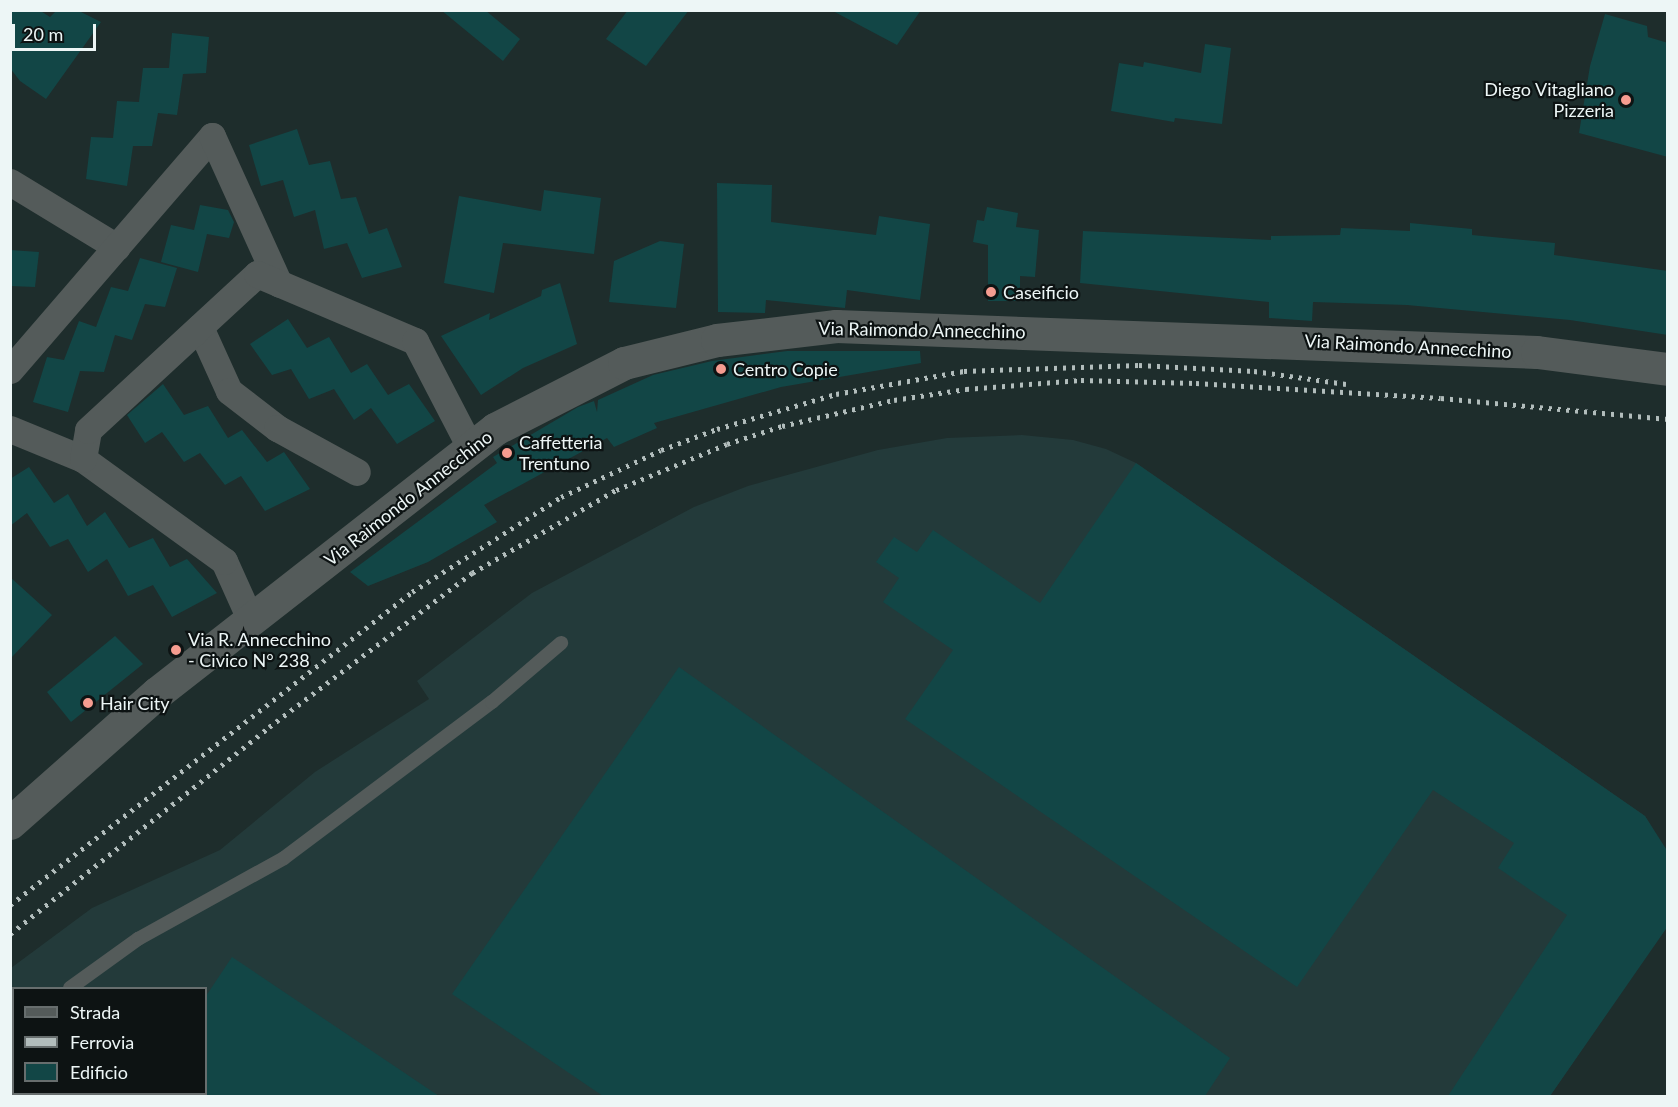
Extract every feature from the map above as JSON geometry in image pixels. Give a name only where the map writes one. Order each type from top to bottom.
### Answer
[{"type":"street","points":[[10,370],[213,136],[279,284]]},
{"type":"street","points":[[10,182],[117,247]]},
{"type":"street","points":[[83,459],[88,430],[257,274],[416,341],[471,449]]},
{"type":"street","name":"Via Raimondo Annecchino","points":[[10,823],[158,693],[495,429],[624,363],[717,340],[837,326],[1537,352],[1668,369]]},
{"type":"street","points":[[200,327],[228,392],[277,428],[357,472]]},
{"type":"street","points":[[10,429],[83,459],[224,561],[252,621]]},
{"type":"lane","points":[[71,987],[138,939],[284,858],[492,702],[561,643]]},
{"type":"shaded area","points":[[1022,435],[1073,440],[1106,449],[1136,463],[1645,816],[1667,852],[1667,926],[1550,1096],[207,1094],[207,987],[12,987],[12,1080],[11,968],[92,908],[220,850],[315,772],[429,699],[417,681],[532,593],[694,507],[748,486],[878,450],[947,438]]},
{"type":"building","points":[[10,10],[39,10],[50,17],[57,10],[77,10],[101,22],[46,99],[20,81],[10,68]]},
{"type":"building","points":[[441,10],[485,10],[520,39],[503,61]]},
{"type":"building","points":[[628,10],[689,10],[646,66],[606,39]]},
{"type":"building","points":[[831,10],[921,10],[897,45]]},
{"type":"building","name":"Diego Vitagliano Pizzeria","points":[[1605,14],[1647,26],[1648,37],[1668,43],[1668,157],[1579,133],[1590,66]]},
{"type":"building","points":[[172,33],[209,37],[206,73],[183,74],[177,115],[158,113],[152,146],[133,146],[127,186],[86,179],[91,137],[113,138],[117,101],[139,102],[143,68],[169,68]]},
{"type":"building","points":[[1205,44],[1231,48],[1222,124],[1175,118],[1174,122],[1111,111],[1119,63],[1143,67],[1144,62],[1201,73]]},
{"type":"building","points":[[297,129],[309,165],[330,161],[341,199],[356,197],[369,234],[387,228],[402,267],[362,278],[347,243],[324,249],[315,210],[294,217],[283,180],[261,186],[249,145]]},
{"type":"building","points":[[717,183],[772,185],[771,222],[876,235],[879,216],[930,224],[920,300],[847,290],[845,308],[766,300],[765,313],[718,312]]},
{"type":"building","points":[[544,190],[601,198],[594,254],[503,243],[494,293],[444,283],[459,196],[541,211]]},
{"type":"building","points":[[200,205],[228,210],[234,222],[229,238],[207,234],[198,272],[161,262],[171,225],[194,230]]},
{"type":"building","points":[[987,207],[1018,213],[1016,227],[1039,230],[1035,277],[1020,276],[1020,301],[988,301],[988,245],[973,242],[977,220],[984,221]]},
{"type":"building","points":[[1410,223],[1472,229],[1472,235],[1555,243],[1554,255],[1668,271],[1668,335],[1570,320],[1407,305],[1313,302],[1312,321],[1269,318],[1269,302],[1080,283],[1083,231],[1271,240],[1271,236],[1340,235],[1341,228],[1410,231]]},
{"type":"building","points":[[660,241],[684,244],[676,308],[609,302],[614,261]]},
{"type":"building","points":[[10,250],[39,252],[35,287],[10,286]]},
{"type":"building","points":[[140,258],[177,268],[165,307],[145,304],[132,340],[115,335],[104,372],[80,371],[68,412],[33,402],[47,357],[64,360],[79,321],[96,327],[111,287],[128,291]]},
{"type":"building","points":[[560,283],[577,344],[523,368],[481,395],[441,336],[490,313],[489,320],[541,296],[542,290]]},
{"type":"building","points":[[288,319],[307,348],[329,337],[351,373],[367,364],[388,395],[409,384],[435,421],[397,444],[371,408],[354,420],[334,389],[309,399],[291,369],[272,375],[250,344]]},
{"type":"building","points":[[787,351],[920,351],[921,363],[781,387],[654,423],[657,428],[614,447],[607,438],[484,505],[497,522],[428,562],[368,586],[350,572],[497,463],[493,457],[578,407],[594,401],[597,412],[598,400],[653,375],[712,361]]},
{"type":"building","points":[[163,384],[184,415],[208,406],[228,438],[242,430],[267,462],[284,452],[310,489],[265,511],[241,476],[225,485],[200,453],[184,462],[162,432],[145,443],[127,415]]},
{"type":"building","points":[[1136,463],[1645,816],[1668,852],[1668,926],[1550,1096],[1448,1096],[1567,915],[1498,868],[1514,843],[1433,790],[1297,987],[905,719],[953,650],[883,602],[899,578],[876,562],[894,537],[917,552],[933,530],[1040,603]]},
{"type":"building","points":[[29,467],[54,503],[68,494],[87,526],[105,512],[129,548],[153,538],[170,567],[187,559],[217,593],[172,617],[153,585],[128,596],[107,559],[88,572],[68,539],[50,547],[27,513],[10,526],[10,479]]},
{"type":"building","points":[[10,577],[52,615],[10,659]]},
{"type":"building","points":[[115,636],[143,664],[71,722],[47,692]]},
{"type":"building","points":[[679,667],[1230,1058],[1205,1096],[603,1096],[452,994]]},
{"type":"building","points":[[232,957],[439,1096],[206,1096],[207,994]]},
{"type":"railway","points":[[10,905],[412,592],[561,497],[661,450],[717,429],[836,394],[964,371],[1139,365],[1254,371],[1346,384]]},
{"type":"railway","points":[[10,934],[269,727],[472,573],[616,490],[727,444],[782,426],[894,400],[966,389],[1081,380],[1196,383],[1441,398],[1668,419]]},
{"type":"place","name":"Diego Vitagliano Pizzeria","points":[[1626,100]]},
{"type":"place","name":"Caseificio","points":[[991,292]]},
{"type":"place","name":"Centro Copie","points":[[721,369]]},
{"type":"place","name":"Caffetteria Trentuno","points":[[507,453]]},
{"type":"place","name":"Via R. Annecchino - Civico N° 238","points":[[176,650]]},
{"type":"place","name":"Hair City","points":[[88,703]]}]
